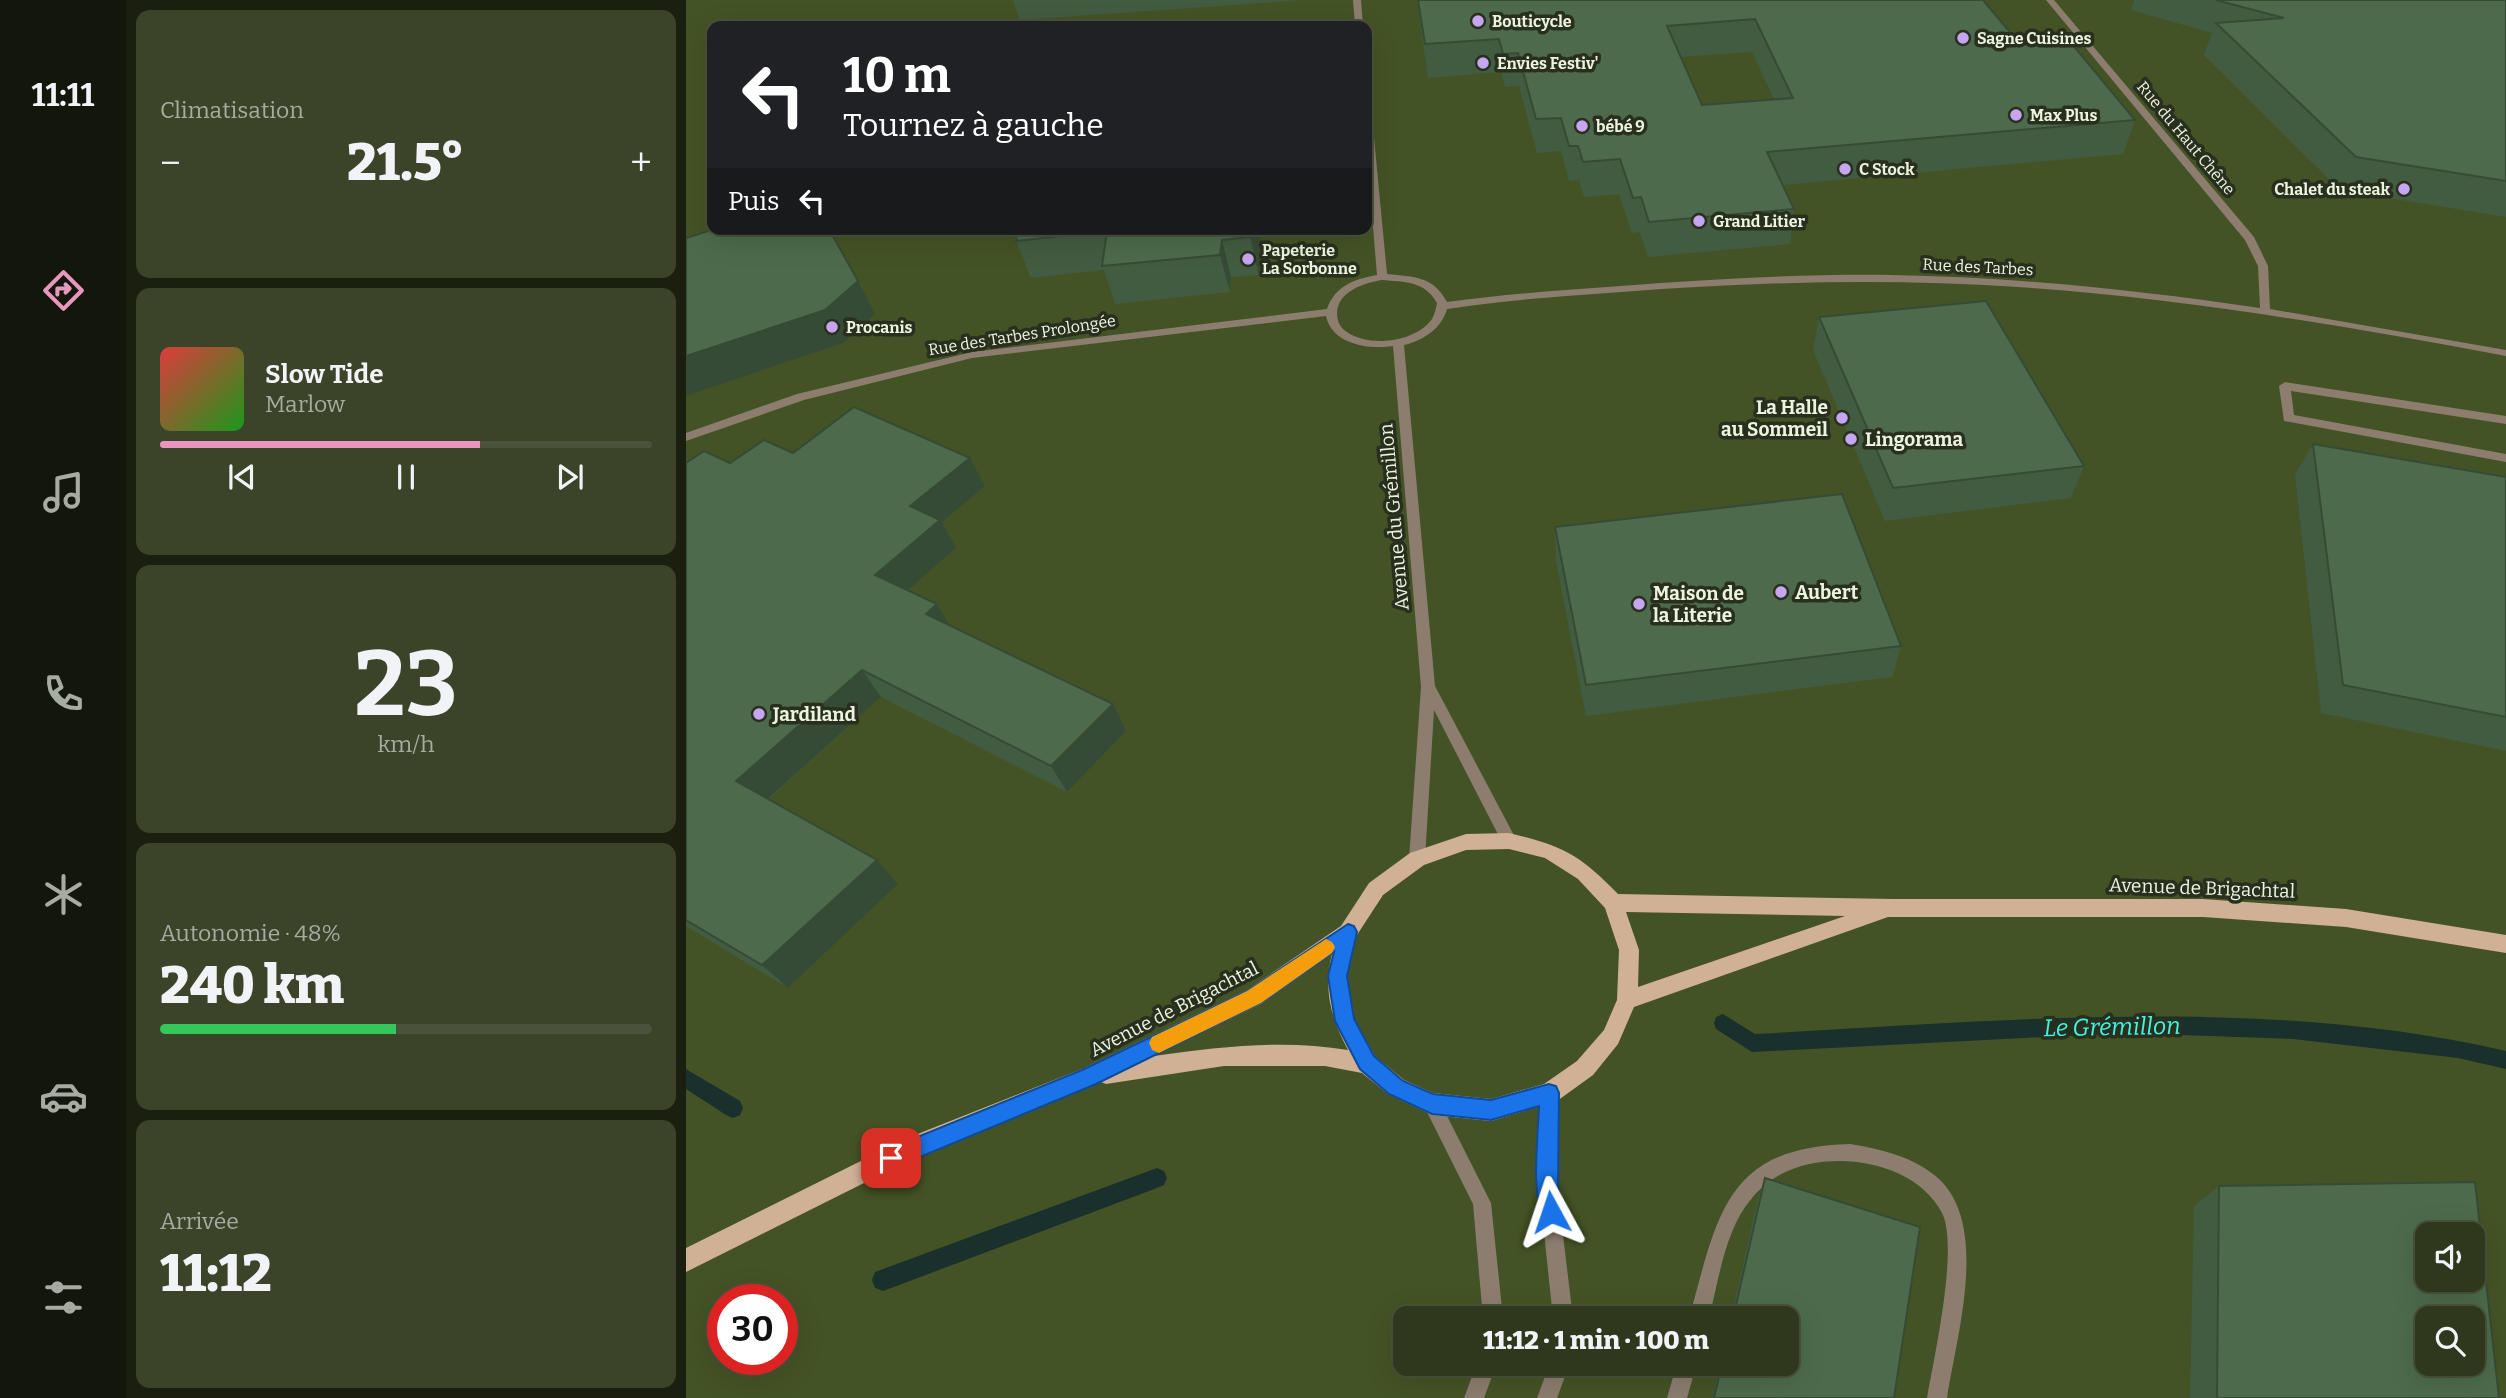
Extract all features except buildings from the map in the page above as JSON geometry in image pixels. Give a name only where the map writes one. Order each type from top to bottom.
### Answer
[{"type":"main road","points":[[1509,841],[1550,852],[1585,873],[1612,903],[1629,950],[1627,1000],[1611,1037],[1585,1068],[1549,1093],[1491,1110],[1432,1104],[1396,1087],[1367,1063],[1344,1021],[1338,976],[1348,932],[1376,890],[1417,859],[1466,842],[1509,841]]},
{"type":"main road","name":"Avenue de Brigachtal","points":[[1612,903],[1893,908],[2203,908],[2346,918],[2506,944]]},
{"type":"main road","name":"Avenue de Brigachtal","points":[[1627,1000],[1893,908]]},
{"type":"main road","name":"Avenue de Brigachtal","points":[[686,1260],[913,1147],[1089,1077],[1254,997],[1348,932]]},
{"type":"main road","name":"Avenue de Brigachtal","points":[[1089,1077],[1224,1056],[1325,1056],[1367,1063]]},
{"type":"street","points":[[1357,0],[1359,21]]},
{"type":"street","name":"Rue du Haut Chêne","points":[[2050,0],[2250,239],[2263,266],[2265,310]]},
{"type":"street","points":[[1372,163],[1382,277]]},
{"type":"street","points":[[1382,277],[1417,280],[1432,286],[1441,296],[1444,306],[1441,318],[1432,329],[1398,344],[1363,343],[1349,339],[1331,322],[1330,312],[1332,303],[1352,286],[1382,277]]},
{"type":"street","name":"Rue des Tarbes","points":[[1444,306],[1640,286],[1832,278],[1949,280],[2095,290],[2265,310],[2506,353]]},
{"type":"street","name":"Rue des Tarbes Prolongée","points":[[686,437],[801,397],[972,355],[1330,312]]},
{"type":"street","name":"Avenue du Grémillon","points":[[1398,344],[1428,687],[1417,859]]},
{"type":"street","points":[[2506,420],[2285,386],[2288,418],[2506,458]]},
{"type":"street","name":"Avenue du Grémillon","points":[[1428,687],[1509,841]]},
{"type":"street","points":[[1549,1093],[1548,1185],[1562,1306]]},
{"type":"street","points":[[1432,1104],[1482,1203],[1492,1306]]},
{"type":"street","points":[[1702,1306],[1724,1231],[1744,1193],[1764,1170],[1787,1159],[1826,1154],[1874,1154],[1903,1165],[1930,1184],[1950,1209],[1958,1242],[1937,1398]]},
{"type":"street","points":[[1474,1398],[1482,1376]]},
{"type":"street","points":[[1547,1398],[1555,1376]]},
{"type":"street","points":[[1677,1398],[1683,1376]]},
{"type":"shaded area","points":[[686,0],[2506,0],[2506,1398],[686,1398]]},
{"type":"waterway","name":"Le Grémillon","points":[[1723,1023],[1752,1043],[2124,1024],[2293,1030],[2458,1049],[2506,1060]]},
{"type":"waterway","points":[[686,1078],[733,1108]]},
{"type":"waterway","points":[[883,1280],[1157,1178]]},
{"type":"slow traffic","points":[[1159,1043],[1254,997],[1326,947]]},
{"type":"place","name":"Bouticycle","points":[[1478,21]]},
{"type":"place","name":"Sagne Cuisines","points":[[1963,38]]},
{"type":"place","name":"Envies Festiv'","points":[[1483,63]]},
{"type":"place","name":"Max Plus","points":[[2016,115]]},
{"type":"place","name":"bébé 9","points":[[1582,126]]},
{"type":"place","name":"C Stock","points":[[1845,169]]},
{"type":"place","name":"Chalet du steak","points":[[2404,189]]},
{"type":"place","name":"Grand Litier","points":[[1699,221]]},
{"type":"place","name":"Papeterie La Sorbonne","points":[[1248,259]]},
{"type":"place","name":"Procanis","points":[[832,327]]},
{"type":"place","name":"La Halle au Sommeil","points":[[1842,418]]},
{"type":"place","name":"Lingorama","points":[[1851,439]]},
{"type":"place","name":"Aubert","points":[[1781,592]]},
{"type":"place","name":"Maison de la Literie","points":[[1639,604]]},
{"type":"place","name":"Jardiland","points":[[759,714]]},
{"type":"route","points":[[891,1158],[1089,1077],[1254,997],[1348,932],[1338,976],[1344,1021],[1367,1063],[1396,1087],[1432,1104],[1491,1110],[1549,1093],[1548,1185],[1551,1212]]}]
